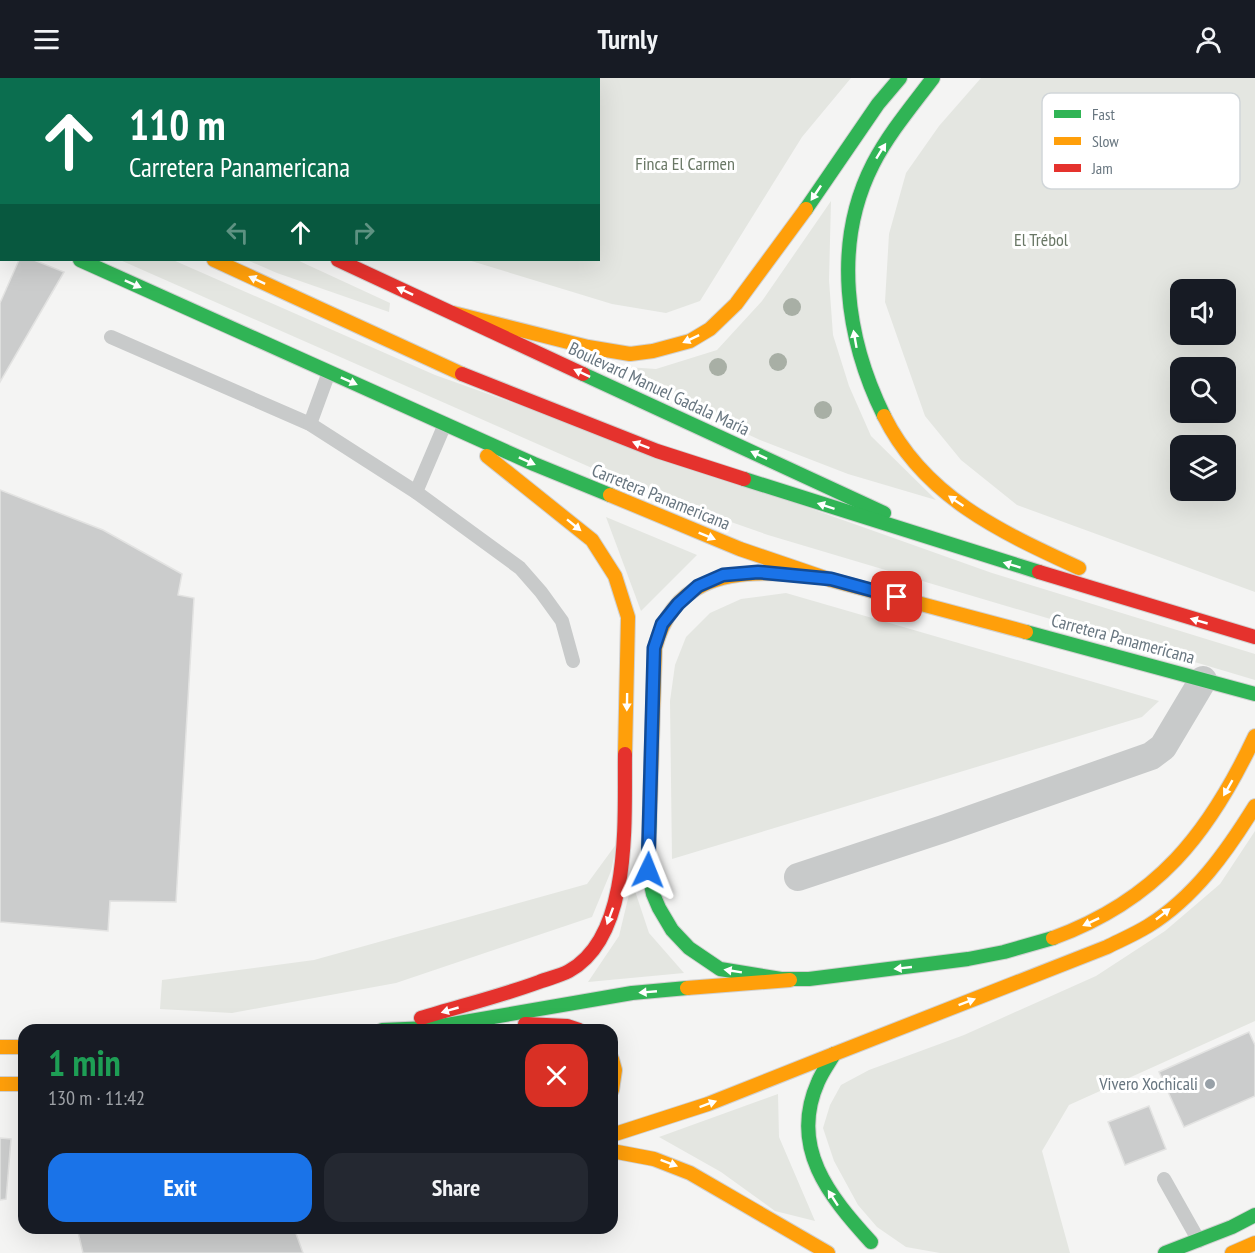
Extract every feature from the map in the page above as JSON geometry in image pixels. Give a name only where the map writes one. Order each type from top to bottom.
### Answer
[{"type":"main road","points":[[453,313],[588,347],[630,354],[654,351],[690,341],[710,329],[736,304],[796,223],[878,104],[900,78]]},
{"type":"main road","points":[[933,78],[902,118],[877,157],[859,197],[849,244],[847,294],[856,348],[876,404],[907,455],[945,494],[995,528],[1175,615]]},
{"type":"main road","name":"Carretera Panamericana","points":[[82,261],[445,424],[650,513],[740,549],[831,579],[1255,694]]},
{"type":"main road","name":"Carretera Panamericana","points":[[216,261],[482,383],[657,451],[964,550],[1255,638]]},
{"type":"main road","name":"Boulevard Manuel Gadala María","points":[[340,261],[964,550]]},
{"type":"main road","points":[[401,1024],[524,988],[569,971],[583,961],[597,945],[611,917],[623,862],[628,617],[615,576],[592,540],[445,424]]},
{"type":"main road","points":[[790,980],[721,969],[682,942],[671,930],[653,896],[648,870],[654,648],[662,624],[678,604],[698,586],[723,575],[758,572],[831,579]]},
{"type":"main road","points":[[452,1024],[632,993],[944,964],[995,954],[1055,937],[1095,920],[1137,895],[1173,863],[1204,828],[1244,760],[1255,736]]},
{"type":"main road","points":[[618,1133],[708,1104],[1107,947],[1150,925],[1191,892],[1211,871],[1235,839],[1255,806]]},
{"type":"main road","points":[[517,1024],[548,1024]]},
{"type":"main road","points":[[0,1047],[18,1047]]},
{"type":"main road","points":[[834,1054],[820,1073],[813,1091],[807,1113],[806,1138],[816,1166],[832,1198],[875,1245]]},
{"type":"main road","points":[[0,1084],[18,1084]]},
{"type":"main road","points":[[618,1152],[665,1161],[701,1177],[828,1253]]},
{"type":"main road","points":[[1165,1253],[1255,1215]]},
{"type":"main road","points":[[1232,1253],[1255,1243]]},
{"type":"street","points":[[798,877],[1152,756],[1167,741],[1203,680]]},
{"type":"lane","points":[[111,337],[310,424],[416,492],[520,568],[542,592],[562,621],[573,661]]},
{"type":"lane","points":[[310,424],[329,372]]},
{"type":"lane","points":[[416,492],[445,424]]},
{"type":"lane","points":[[1164,1179],[1199,1240]]},
{"type":"green space","name":"Finca El Carmen","points":[[600,78],[851,78],[802,137],[700,301],[666,313],[612,304],[471,261],[600,261]]},
{"type":"green space","name":"El Trébol","points":[[981,78],[1255,78],[1255,592],[1017,505],[961,460],[925,416],[885,302],[889,234],[906,173],[939,126]]},
{"type":"green space","points":[[831,201],[829,280],[833,335],[849,386],[871,436],[936,500],[848,474],[760,440],[598,365],[656,369],[717,350],[762,301]]},
{"type":"green space","points":[[122,261],[175,261],[435,375],[992,573],[1255,654],[1255,680],[768,535],[651,494]]},
{"type":"green space","points":[[249,261],[299,261],[390,303],[389,312]]},
{"type":"green space","points":[[606,517],[697,555],[641,611]]},
{"type":"green space","points":[[786,593],[1159,701],[1142,717],[672,859],[670,701],[675,665],[686,637],[710,613],[741,599]]},
{"type":"green space","points":[[1255,831],[1255,1021],[1069,1105],[1042,1151],[1070,1253],[940,1253],[906,1247],[877,1227],[858,1205],[834,1161],[823,1128],[830,1105],[841,1085],[869,1070],[964,1035],[1096,976],[1165,931],[1220,884]]},
{"type":"green space","points":[[617,843],[611,871],[592,917],[396,983],[232,1013],[160,1009],[162,980],[314,960],[587,884]]},
{"type":"green space","points":[[632,882],[649,933],[684,973],[588,982],[619,936]]},
{"type":"green space","points":[[778,1094],[779,1137],[815,1221],[775,1211],[721,1172],[659,1137]]},
{"type":"building","points":[[19,261],[36,261],[64,272],[0,382],[0,303]]},
{"type":"building","points":[[0,490],[103,530],[182,574],[178,595],[194,598],[176,902],[110,901],[108,931],[0,922]]},
{"type":"building","name":"Vivero Xochicali","points":[[1249,1032],[1255,1045],[1255,1096],[1184,1127],[1159,1072]]},
{"type":"building","points":[[1149,1106],[1166,1149],[1125,1165],[1108,1122]]},
{"type":"building","points":[[0,1138],[11,1139],[6,1199],[0,1200]]},
{"type":"building","points":[[78,1234],[296,1234],[303,1253],[83,1253]]},
{"type":"traffic: fast","points":[[806,209],[878,104],[900,78]]},
{"type":"traffic: fast","points":[[884,416],[860,355],[853,324],[848,259],[852,226],[860,195],[879,153],[933,78]]},
{"type":"traffic: fast","points":[[82,261],[534,464],[610,495]]},
{"type":"traffic: fast","points":[[583,374],[884,513]]},
{"type":"traffic: fast","points":[[744,479],[1039,572]]},
{"type":"traffic: fast","points":[[1026,632],[1255,694]]},
{"type":"traffic: fast","points":[[650,805],[648,870],[653,894],[672,930],[689,948],[720,969],[781,979],[809,979],[968,959],[1004,952],[1053,938]]},
{"type":"traffic: fast","points":[[452,1024],[632,993],[687,988]]},
{"type":"traffic: fast","points":[[834,1054],[820,1078],[810,1106],[808,1128],[811,1149],[828,1188],[855,1225],[871,1242]]},
{"type":"traffic: fast","points":[[1165,1253],[1232,1227],[1255,1215]]},
{"type":"traffic: slow","points":[[453,313],[588,347],[630,354],[653,351],[690,341],[710,329],[736,304],[806,209]]},
{"type":"traffic: slow","points":[[216,261],[462,374]]},
{"type":"traffic: slow","points":[[884,416],[920,469],[967,509],[1021,540],[1079,568]]},
{"type":"traffic: slow","points":[[487,456],[592,540],[615,576],[628,617],[625,754]]},
{"type":"traffic: slow","points":[[610,495],[740,549],[831,580],[1026,632]]},
{"type":"traffic: slow","points":[[650,805],[655,648],[663,626],[674,608],[704,585],[722,578],[741,575],[785,574]]},
{"type":"traffic: slow","points":[[1053,938],[1090,922],[1122,904],[1176,860],[1219,804],[1255,736]]},
{"type":"traffic: slow","points":[[834,1054],[1107,947],[1143,929],[1181,901],[1209,872],[1255,806]]},
{"type":"traffic: slow","points":[[687,988],[790,980]]},
{"type":"traffic: slow","points":[[0,1047],[18,1047]]},
{"type":"traffic: slow","points":[[618,1133],[708,1104],[834,1054]]},
{"type":"traffic: slow","points":[[0,1084],[18,1084]]},
{"type":"traffic: slow","points":[[618,1152],[654,1159],[690,1173],[828,1253]]},
{"type":"traffic: slow","points":[[1232,1253],[1255,1243]]},
{"type":"traffic: jam","points":[[340,261],[583,374]]},
{"type":"traffic: jam","points":[[462,374],[657,451],[744,479]]},
{"type":"traffic: jam","points":[[1039,572],[1255,637]]},
{"type":"traffic: jam","points":[[421,1018],[562,974],[590,954],[605,931],[615,903],[621,873],[624,841],[625,754]]},
{"type":"place","name":"Vivero Xochicali","points":[[1210,1084]]},
{"type":"route","points":[[648,870],[654,648],[662,624],[678,604],[698,586],[723,575],[758,572],[831,579],[897,597]]}]
